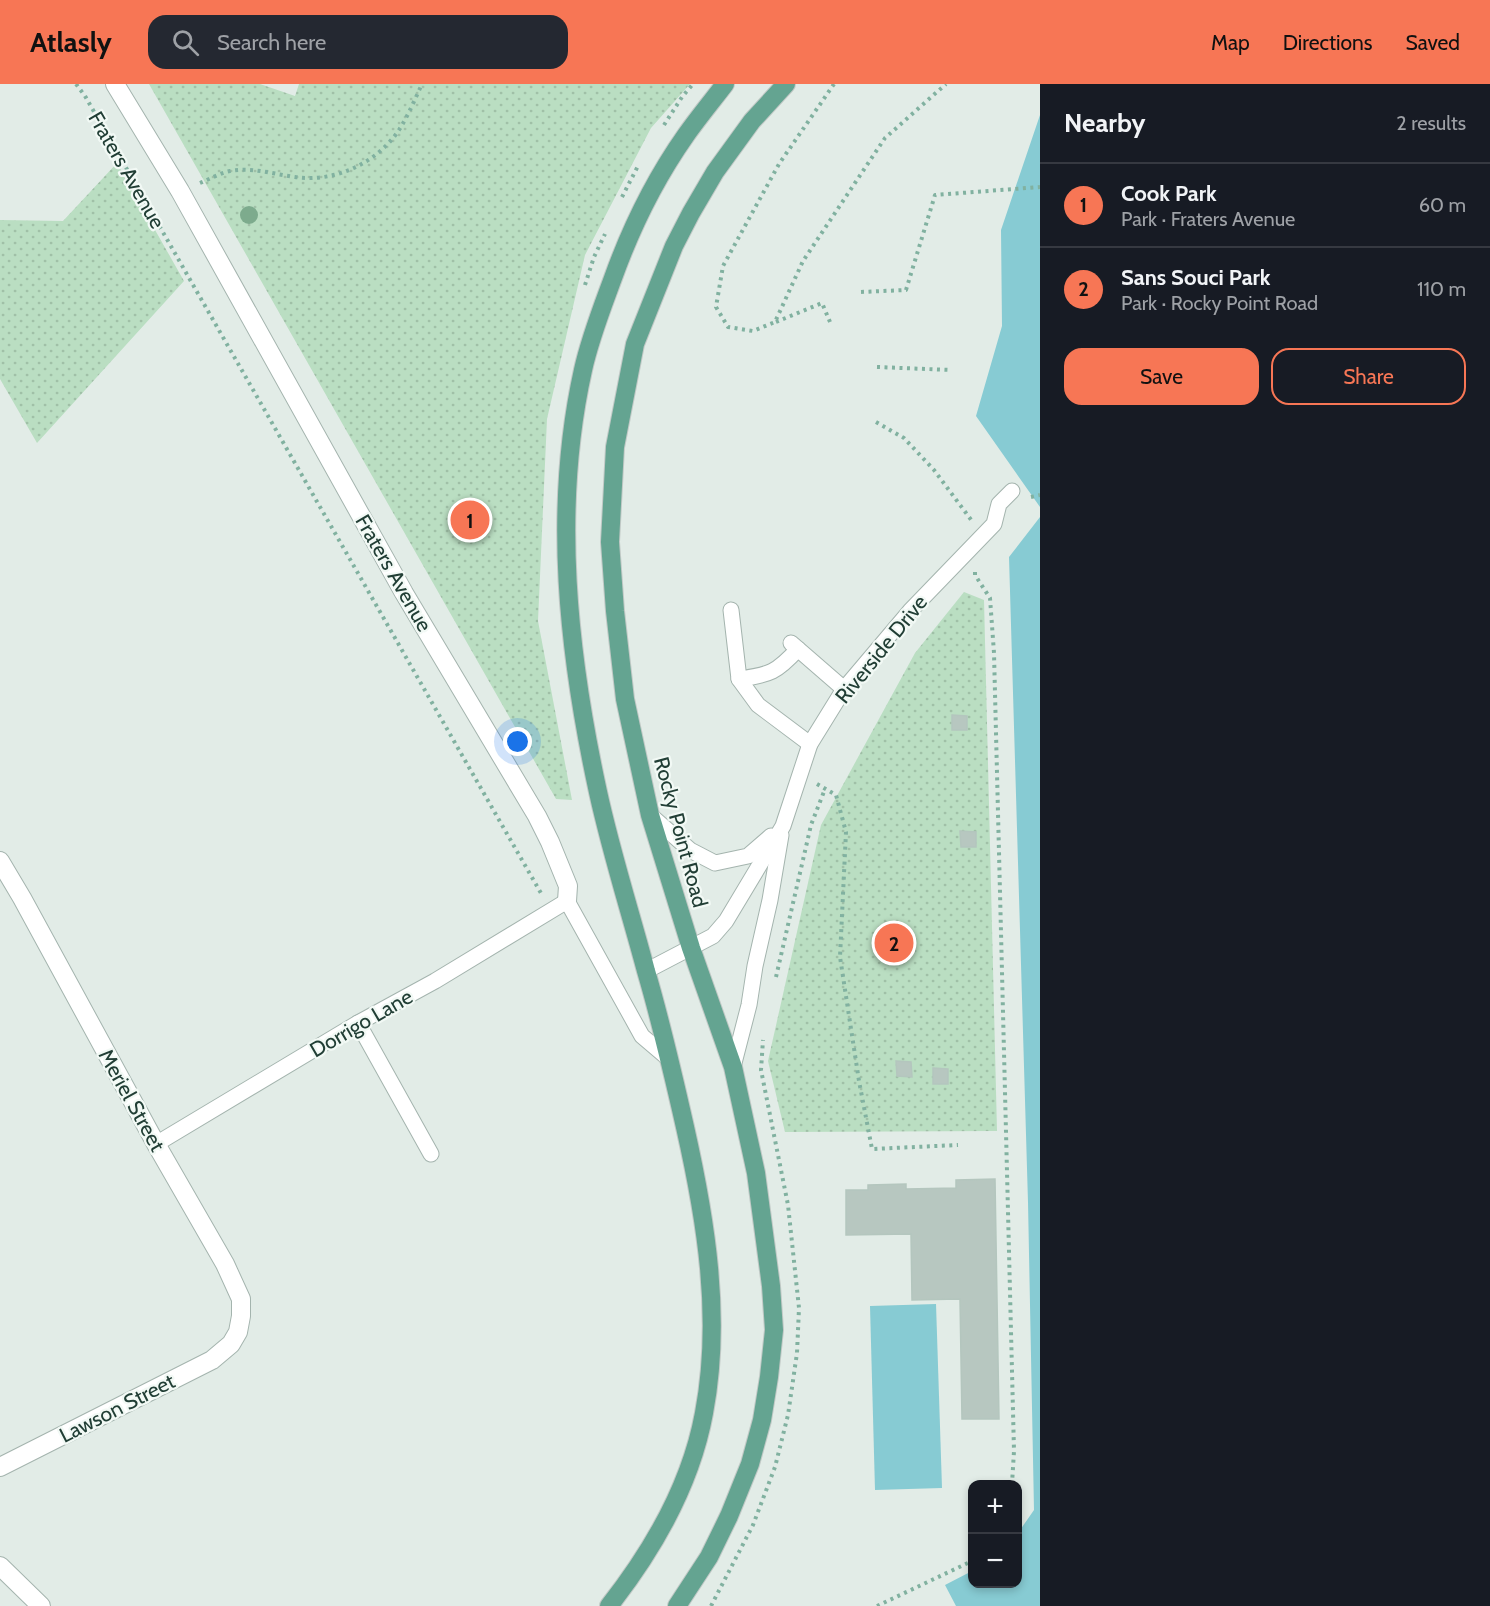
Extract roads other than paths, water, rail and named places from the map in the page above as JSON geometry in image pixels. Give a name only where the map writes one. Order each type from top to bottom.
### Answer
[{"type":"main road","points":[[609,1606],[629,1581],[663,1525],[689,1469],[704,1415],[712,1359],[706,1234],[699,1191],[669,1059],[598,792],[579,691],[566,560],[566,506],[572,434],[586,358],[598,317],[624,247],[654,187],[678,146],[725,84]]},
{"type":"main road","name":"Rocky Point Road","points":[[682,1602],[709,1557],[750,1464],[766,1398],[774,1330],[771,1286],[756,1173],[733,1067],[691,948],[650,815],[625,699],[610,542],[615,447],[635,344],[674,246],[715,171],[746,129],[786,84]]},
{"type":"street","name":"Fraters Avenue","points":[[115,84],[180,191],[404,593],[537,816],[568,886],[559,906]]},
{"type":"street","name":"Meriel Street","points":[[0,861],[225,1264],[241,1299],[238,1332],[231,1344]]},
{"type":"street","name":"Lawson Street","points":[[0,1467],[177,1379],[212,1360],[231,1344]]},
{"type":"street","points":[[0,1566],[41,1606]]},
{"type":"lane","name":"Riverside Drive","points":[[733,1067],[749,1005],[783,826],[810,744],[844,689],[910,611],[994,524],[999,504],[1012,491]]},
{"type":"lane","points":[[731,610],[739,679],[758,705],[810,744]]},
{"type":"lane","points":[[739,679],[763,676],[781,667],[795,646],[844,689]]},
{"type":"lane","name":"Riverside Drive","points":[[650,815],[690,850],[716,863],[748,856],[783,826]]},
{"type":"lane","name":"Riverside Drive","points":[[646,971],[713,936],[726,921],[783,826]]},
{"type":"lane","name":"Dorrigo Lane","points":[[156,1144],[559,906]]},
{"type":"lane","name":"Fraters Avenue","points":[[559,906],[642,1036],[669,1059]]},
{"type":"lane","points":[[358,1023],[431,1154]]},
{"type":"water","points":[[1040,115],[1040,507],[976,416],[1002,326],[1001,230]]},
{"type":"water","points":[[1040,517],[1040,1606],[956,1606],[945,1585],[968,1573],[968,1588],[1022,1588],[1022,1527],[1034,1510],[1028,1202],[1009,557]]},
{"type":"water","points":[[936,1304],[942,1488],[875,1490],[870,1306]]},
{"type":"place","name":"Cook Park","points":[[470,520]]},
{"type":"place","name":"Sans Souci Park","points":[[894,943]]}]
